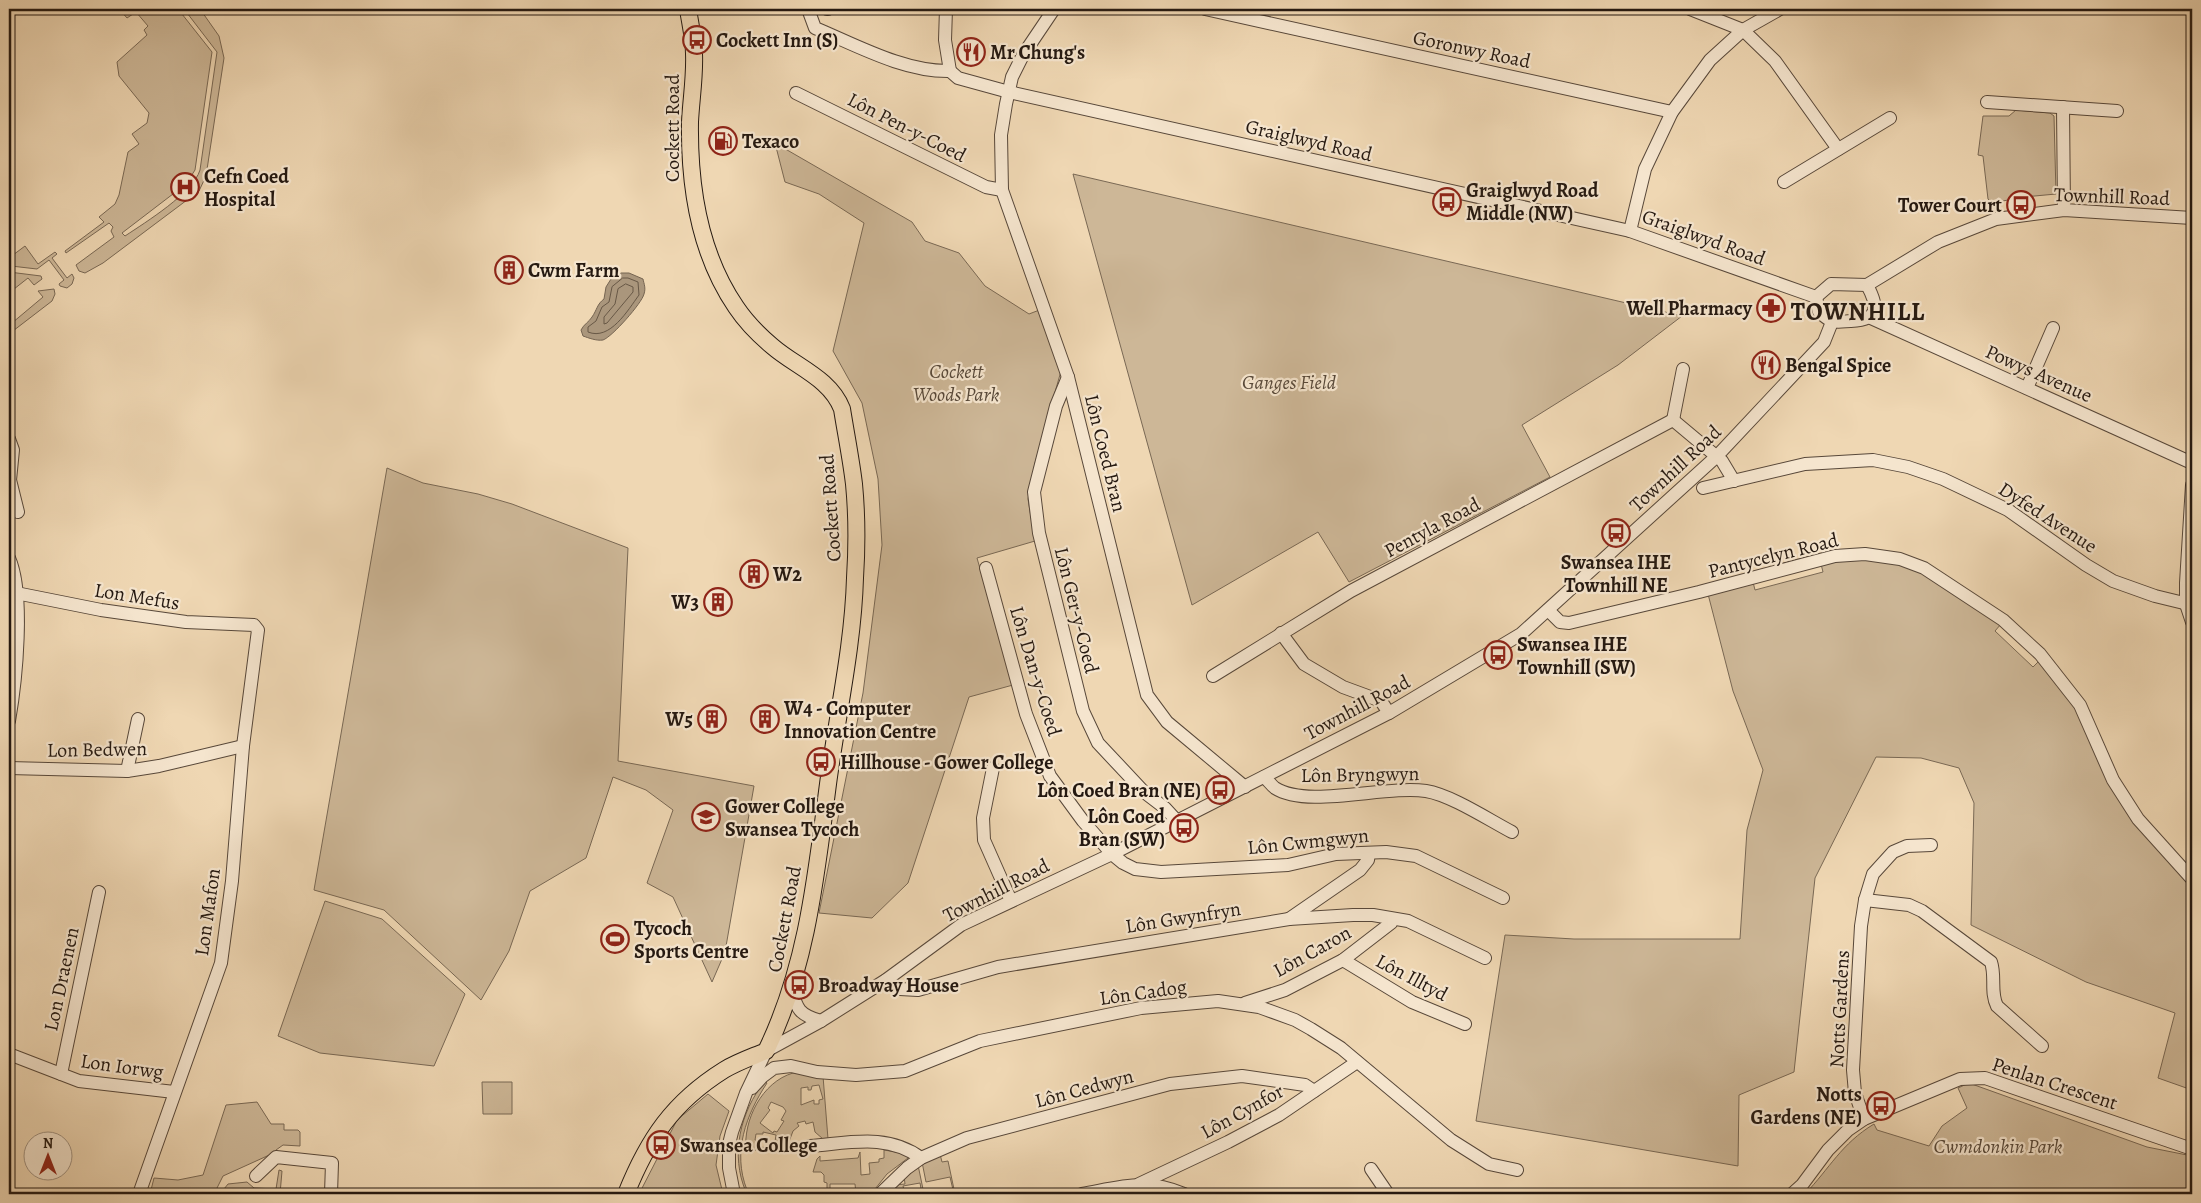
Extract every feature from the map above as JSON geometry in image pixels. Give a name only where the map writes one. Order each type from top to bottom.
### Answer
[{"type":"main road","name":"Cockett Road","points":[[688,9],[694,53],[690,122],[691,171],[697,213],[708,253],[725,289],[750,324],[773,347],[824,384],[834,394],[842,409],[854,485],[856,526],[852,620],[812,902],[791,989],[777,1029],[766,1051]]},
{"type":"main road","points":[[626,1194],[637,1166],[660,1128],[679,1104],[694,1090],[725,1070],[777,1029]]},
{"type":"main road","points":[[725,1070],[766,1051]]},
{"type":"street","name":"Graiglwyd Road","points":[[808,9],[815,28],[909,67],[950,71],[958,78],[1009,92],[1630,231],[1816,297]]},
{"type":"street","points":[[946,9],[945,40],[950,71]]},
{"type":"street","name":"Lôn Coed Bran","points":[[1054,9],[1023,55],[1012,77],[1001,135],[1002,190],[1068,377],[1147,696],[1167,722],[1246,787]]},
{"type":"street","name":"Goronwy Road","points":[[1205,9],[1672,112]]},
{"type":"street","points":[[1690,9],[1743,30],[1775,61],[1838,149]]},
{"type":"street","points":[[1630,231],[1645,169],[1672,112],[1710,60],[1743,30],[1780,9]]},
{"type":"street","name":"Lôn Pen-y-Coed","points":[[796,92],[986,187],[1002,190]]},
{"type":"street","points":[[1994,106],[2063,107],[2117,111]]},
{"type":"street","points":[[2063,107],[2064,210]]},
{"type":"street","points":[[1784,182],[1890,118]]},
{"type":"street","name":"Townhill Road","points":[[1867,285],[1938,242],[1996,219],[2064,210],[2192,218]]},
{"type":"street","points":[[1830,284],[1867,285],[1873,296],[1874,312],[1871,318],[1864,321],[1832,322],[1819,312],[1816,297],[1830,284]]},
{"type":"street","name":"Powys Avenue","points":[[1871,318],[2192,463]]},
{"type":"street","name":"Townhill Road","points":[[766,1051],[821,1021],[886,980],[961,925],[1112,854],[1389,713],[1521,634],[1717,456],[1824,342],[1832,322]]},
{"type":"street","points":[[2027,388],[2053,328]]},
{"type":"street","points":[[1683,369],[1673,420],[1717,456],[1734,481]]},
{"type":"street","name":"Lôn Ger-y-Coed","points":[[1068,377],[1056,406],[1035,485],[1034,509],[1039,534],[1083,711],[1098,743],[1144,792],[1165,808],[1177,821]]},
{"type":"street","name":"Pentyla Road","points":[[1213,676],[1281,632],[1351,591],[1673,420]]},
{"type":"street","points":[[9,439],[14,450],[10,480],[18,512]]},
{"type":"street","name":"Dyfed Avenue","points":[[1703,488],[1805,464],[1873,460],[1908,468],[1943,479],[2008,510],[2086,566],[2113,581],[2155,596],[2189,605]]},
{"type":"street","points":[[2192,486],[2189,605],[2192,622]]},
{"type":"street","name":"Pantycelyn Road","points":[[1548,610],[1560,622],[1569,623],[1699,592],[1835,556],[1865,554],[1900,559],[1924,568],[2003,620],[2040,654],[2080,705],[2113,780],[2138,819],[2192,879]]},
{"type":"street","points":[[9,558],[16,593],[13,606],[16,680],[9,721]]},
{"type":"street","name":"Lôn Dan-y-Coed","points":[[986,568],[1026,714],[1050,776],[1083,821],[1112,854]]},
{"type":"street","name":"Lon Mefus","points":[[16,593],[101,610],[186,622],[254,625]]},
{"type":"street","name":"Lon Mafon","points":[[139,1194],[220,962],[232,881],[243,746],[258,630],[254,625]]},
{"type":"street","points":[[1281,632],[1304,664],[1343,687],[1381,701],[1389,713]]},
{"type":"street","points":[[127,771],[138,719]]},
{"type":"street","name":"Lon Bedwen","points":[[9,768],[127,771],[159,766],[243,746]]},
{"type":"street","points":[[993,768],[983,818],[984,840],[1011,901]]},
{"type":"street","name":"Lôn Bryngwyn","points":[[1264,777],[1274,787],[1288,794],[1325,797],[1399,789],[1428,791],[1447,798],[1512,832]]},
{"type":"street","name":"Notts Gardens","points":[[1864,1119],[1855,1093],[1854,1070],[1861,926],[1865,900],[1873,874],[1893,852],[1907,846],[1930,845]]},
{"type":"street","name":"Lôn Cwmgwyn","points":[[1112,854],[1136,869],[1160,872],[1288,864],[1316,857],[1386,852],[1416,856],[1504,898]]},
{"type":"street","points":[[1289,919],[1360,870],[1368,860],[1369,853]]},
{"type":"street","name":"Lon Draenen","points":[[61,1074],[99,892]]},
{"type":"street","points":[[1865,900],[1909,905],[1922,911],[1991,962],[1994,970],[1993,998],[1997,1006],[2042,1046]]},
{"type":"street","name":"Lôn Gwynfryn","points":[[886,980],[900,989],[918,990],[998,967],[1289,919],[1373,915],[1408,921],[1485,958]]},
{"type":"street","name":"Lôn Caron","points":[[1242,1004],[1285,990],[1343,960],[1391,923],[1393,919]]},
{"type":"street","name":"Lôn Illtyd","points":[[1343,960],[1412,1002],[1465,1024]]},
{"type":"street","points":[[791,989],[799,1011],[808,1018],[821,1021]]},
{"type":"street","name":"Lôn Cadog","points":[[744,1097],[762,1077],[774,1068],[791,1066],[817,1072],[856,1075],[905,1070],[980,1041],[1141,1008],[1218,1001],[1259,1006],[1295,1020],[1341,1048],[1451,1140],[1489,1164],[1517,1170]]},
{"type":"street","points":[[734,1194],[729,1168],[729,1144],[744,1097],[766,1051]]},
{"type":"street","name":"Lon Iorwg","points":[[9,1054],[79,1081],[174,1092]]},
{"type":"street","name":"Lôn Cynfor","points":[[1139,1184],[1228,1142],[1279,1115],[1357,1062]]},
{"type":"street","name":"Lôn Cedwyn","points":[[880,1194],[907,1168],[921,1158],[967,1138],[1170,1084],[1242,1076],[1305,1085],[1314,1091]]},
{"type":"street","name":"Penlan Crescent","points":[[1792,1194],[1802,1185],[1828,1150],[1848,1130],[1864,1119],[1960,1079],[1973,1077],[1985,1078],[2192,1150]]},
{"type":"street","points":[[810,1146],[876,1141],[895,1143],[909,1149],[921,1158]]},
{"type":"street","points":[[256,1176],[276,1157],[332,1163],[331,1194]]},
{"type":"street","points":[[1371,1169],[1388,1194]]},
{"type":"street","points":[[1082,1194],[1139,1184],[1169,1188],[1184,1194]]},
{"type":"green space","points":[[119,9],[178,9],[212,52],[195,170],[186,184],[122,233],[125,236],[179,197],[196,179],[200,170],[217,52],[184,9],[200,9],[219,36],[224,58],[206,176],[199,191],[103,263],[85,273],[79,271],[76,265],[114,237],[111,231],[113,227],[109,223],[66,253],[65,251],[104,222],[99,217],[115,204],[119,195],[128,152],[139,144],[132,134],[147,123],[149,113],[119,76],[117,62],[147,35],[144,30],[148,26],[136,12],[127,18]]},
{"type":"green space","points":[[2016,110],[2050,113],[2054,116],[2056,194],[1992,203],[1988,199],[1983,156],[1978,155],[1983,116],[2009,116]]},
{"type":"green space","name":"Cockett Woods Park","points":[[775,143],[912,222],[925,241],[959,253],[985,286],[1029,314],[1042,309],[1061,371],[1035,463],[1028,499],[1035,541],[977,558],[1013,685],[969,697],[908,883],[872,918],[819,913],[863,693],[882,545],[878,479],[862,403],[833,351],[864,223],[819,194],[785,182]]},
{"type":"green space","name":"Ganges Field","points":[[1073,174],[1682,316],[1618,365],[1522,425],[1550,477],[1349,582],[1318,532],[1192,605]]},
{"type":"green space","points":[[25,246],[38,264],[55,252],[57,254],[52,258],[67,278],[72,274],[74,278],[72,284],[67,288],[60,286],[59,284],[64,280],[49,260],[37,269],[11,266],[13,255]]},
{"type":"green space","points":[[9,272],[41,276],[42,279],[34,285],[28,278],[9,293]]},
{"type":"green space","points":[[54,289],[55,294],[52,301],[9,334],[9,321],[12,323],[43,297],[38,291]]},
{"type":"green space","points":[[387,468],[423,483],[478,494],[512,504],[628,548],[618,761],[754,786],[725,952],[712,982],[673,897],[647,883],[673,810],[646,790],[613,777],[586,858],[530,891],[509,951],[481,1000],[384,910],[314,890]]},
{"type":"green space","points":[[1864,558],[1899,563],[1922,571],[2001,624],[1995,631],[2033,667],[2040,660],[2074,701],[2104,770],[2192,884],[2192,1090],[2158,1078],[2175,1013],[2086,982],[1971,925],[1974,803],[1959,768],[1921,758],[1876,757],[1815,878],[1794,1072],[1739,1095],[1738,1166],[1476,1121],[1505,935],[1574,939],[1740,939],[1747,830],[1763,770],[1733,691],[1708,594],[1753,582],[1755,590],[1823,572],[1821,564]]},
{"type":"green space","points":[[325,901],[382,919],[465,994],[434,1066],[320,1053],[278,1036]]},
{"type":"green space","points":[[793,1073],[823,1076],[828,1139],[823,1139],[815,1132],[813,1122],[806,1124],[805,1121],[797,1123],[799,1126],[793,1131],[787,1147],[746,1151],[746,1139],[751,1115],[764,1093],[782,1078]],"holes":[[[819,1085],[823,1099],[819,1100],[819,1104],[814,1104],[814,1100],[801,1105],[801,1088],[808,1087],[808,1090],[811,1090],[812,1086]],[[771,1102],[783,1107],[786,1111],[781,1120],[784,1121],[777,1132],[774,1131],[773,1133],[760,1123],[770,1110],[768,1108]],[[763,1132],[776,1135],[774,1148],[758,1147],[758,1141],[755,1140],[756,1134],[763,1134]]]},
{"type":"green space","points":[[765,1081],[767,1083],[747,1121],[741,1148],[741,1162],[746,1192],[741,1178],[739,1163],[740,1134],[749,1106]]},
{"type":"green space","points":[[482,1082],[512,1082],[512,1114],[483,1114]]},
{"type":"green space","name":"Cwmdonkin Park","points":[[1969,1083],[2147,1147],[2192,1156],[2192,1194],[1805,1194],[1844,1148],[1874,1124],[1877,1130],[1929,1146],[1942,1126],[1967,1108],[1958,1088]]},
{"type":"green space","points":[[708,1094],[729,1111],[720,1136],[716,1165],[723,1194],[639,1194],[677,1120]]},
{"type":"green space","points":[[257,1102],[271,1124],[284,1124],[284,1130],[298,1130],[300,1132],[300,1146],[283,1145],[276,1152],[223,1176],[216,1190],[224,1189],[228,1184],[247,1182],[254,1188],[276,1189],[279,1170],[282,1171],[280,1194],[242,1190],[241,1193],[234,1194],[232,1191],[215,1194],[187,1192],[187,1194],[150,1194],[154,1178],[178,1180],[203,1175],[226,1105]]},
{"type":"green space","points":[[884,1150],[908,1154],[908,1158],[887,1174],[871,1194],[856,1194],[855,1184],[830,1184],[830,1194],[827,1194],[827,1183],[824,1182],[824,1175],[821,1172],[813,1172],[817,1159],[820,1156],[820,1161],[858,1158],[860,1152],[861,1175],[870,1174],[869,1163],[879,1162],[879,1159],[884,1158]]},
{"type":"green space","points":[[940,1154],[942,1162],[948,1161],[955,1194],[950,1177],[926,1182],[922,1162]]},
{"type":"green space","points":[[918,1165],[924,1194],[922,1194],[920,1183],[903,1186],[905,1194],[887,1194],[894,1185],[905,1184],[904,1176]]},
{"type":"water","points":[[621,273],[629,273],[643,279],[645,290],[638,305],[607,338],[598,340],[583,336],[581,330],[604,299],[606,287],[611,279]]},
{"type":"place","name":"Cockett Inn (S)","points":[[697,40]]},
{"type":"place","name":"Mr Chung's","points":[[971,52]]},
{"type":"place","name":"Texaco","points":[[723,141]]},
{"type":"place","name":"Cefn Coed Hospital","points":[[185,187]]},
{"type":"place","name":"Graiglwyd Road Middle (NW)","points":[[1447,202]]},
{"type":"place","name":"Tower Court","points":[[2021,205]]},
{"type":"place","name":"Cwm Farm","points":[[509,270]]},
{"type":"place","name":"Well Pharmacy","points":[[1771,308]]},
{"type":"place","name":"Bengal Spice","points":[[1766,365]]},
{"type":"place","name":"Swansea IHE Townhill NE","points":[[1616,533]]},
{"type":"place","name":"W2","points":[[754,574]]},
{"type":"place","name":"W3","points":[[718,602]]},
{"type":"place","name":"Swansea IHE Townhill (SW)","points":[[1498,655]]},
{"type":"place","name":"W5","points":[[712,719]]},
{"type":"place","name":"W4 - Computer Innovation Centre","points":[[765,719]]},
{"type":"place","name":"Hillhouse - Gower College","points":[[821,762]]},
{"type":"place","name":"Lôn Coed Bran (NE)","points":[[1220,790]]},
{"type":"place","name":"Gower College Swansea Tycoch","points":[[706,817]]},
{"type":"place","name":"Lôn Coed Bran (SW)","points":[[1184,828]]},
{"type":"place","name":"Tycoch Sports Centre","points":[[615,939]]},
{"type":"place","name":"Broadway House","points":[[799,985]]},
{"type":"place","name":"Notts Gardens (NE)","points":[[1881,1106]]},
{"type":"place","name":"Swansea College","points":[[661,1145]]},
{"type":"district","name":"TOWNHILL","points":[[1858,311]]}]
